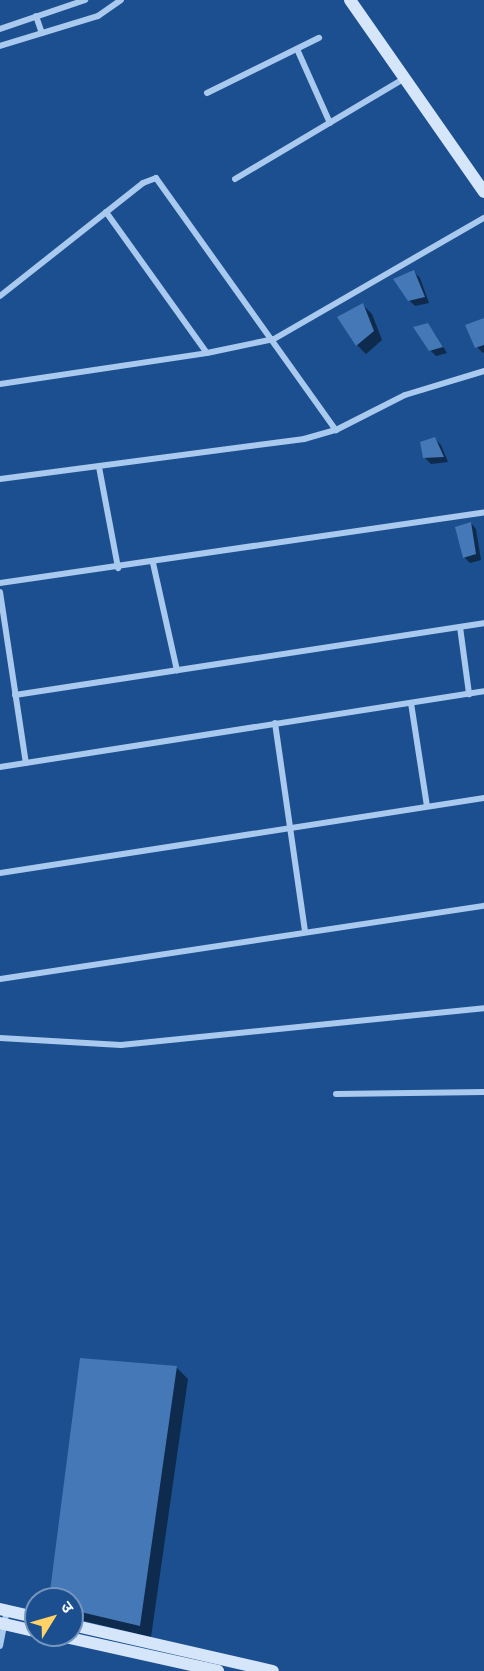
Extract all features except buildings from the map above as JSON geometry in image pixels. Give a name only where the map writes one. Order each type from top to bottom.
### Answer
[{"type":"street","points":[[0,28],[86,0]]},
{"type":"street","points":[[0,46],[98,16],[121,0]]},
{"type":"street","points":[[350,0],[484,192]]},
{"type":"street","points":[[36,16],[42,33]]},
{"type":"street","points":[[207,93],[319,38]]},
{"type":"street","points":[[297,49],[330,123]]},
{"type":"street","points":[[235,179],[405,77]]},
{"type":"street","points":[[0,296],[143,183],[156,178],[274,339],[336,430]]},
{"type":"street","points":[[106,212],[207,353]]},
{"type":"street","points":[[0,384],[207,353],[274,339],[484,218]]},
{"type":"street","points":[[0,479],[282,443],[336,430],[405,395],[484,371]]},
{"type":"street","points":[[99,467],[118,568]]},
{"type":"street","points":[[0,584],[484,512]]},
{"type":"street","points":[[153,563],[177,670]]},
{"type":"street","points":[[0,592],[26,763]]},
{"type":"street","points":[[15,695],[484,623]]},
{"type":"street","points":[[460,627],[469,694]]},
{"type":"street","points":[[0,767],[484,691]]},
{"type":"street","points":[[411,703],[427,806]]},
{"type":"street","points":[[275,723],[305,932]]},
{"type":"street","points":[[0,873],[484,798]]},
{"type":"street","points":[[0,979],[484,906]]},
{"type":"street","points":[[0,1038],[121,1045],[484,1008]]},
{"type":"street","points":[[336,1094],[484,1092]]},
{"type":"street","points":[[0,1646],[4,1610],[24,1614]]},
{"type":"street","points":[[3,1624],[24,1628]]},
{"type":"street","points":[[84,1628],[273,1671]]},
{"type":"street","points":[[84,1641],[218,1671]]}]
